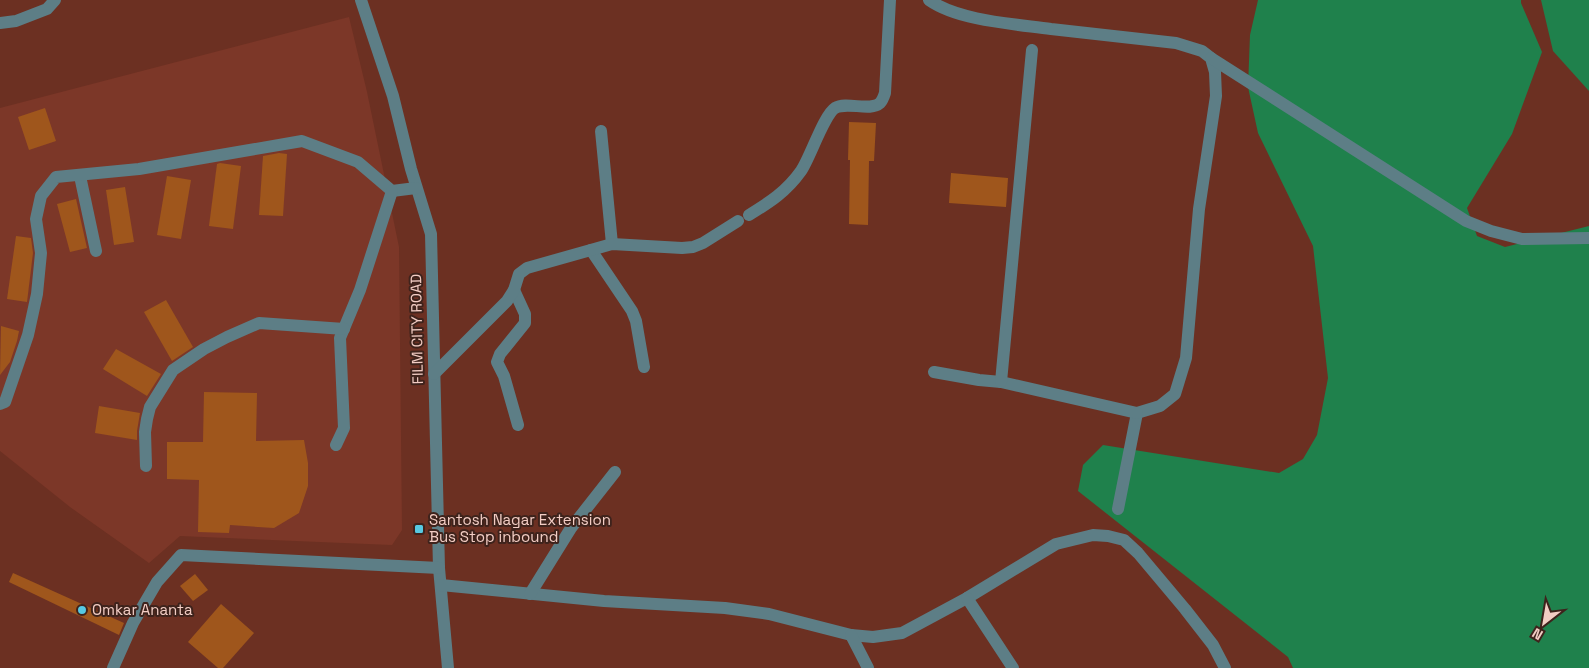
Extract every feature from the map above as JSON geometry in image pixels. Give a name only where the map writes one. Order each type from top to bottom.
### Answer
[{"type":"street","points":[[0,23],[16,22],[47,10],[55,0]]},
{"type":"street","name":"FILM CITY ROAD","points":[[361,0],[393,96],[416,188],[431,234],[439,568],[448,668]]},
{"type":"street","points":[[434,374],[507,301],[514,290],[519,274],[527,268],[612,244],[693,247],[780,196],[802,170],[828,116],[835,108],[843,106],[874,106],[881,103],[885,93],[890,0]]},
{"type":"street","points":[[929,0],[938,6],[966,16],[1004,23],[1176,43],[1202,51],[1466,221],[1491,231],[1522,239],[1589,238]]},
{"type":"street","points":[[1001,382],[1032,50]]},
{"type":"street","points":[[934,372],[1001,382],[1137,413],[1160,406],[1175,394],[1186,358],[1199,209],[1216,96],[1215,72],[1211,58]]},
{"type":"street","points":[[601,131],[612,244]]},
{"type":"street","points":[[0,404],[5,402],[28,335],[37,294],[41,253],[36,219],[41,196],[56,177],[139,169],[302,140],[358,162],[392,191],[416,188]]},
{"type":"street","points":[[80,176],[96,251]]},
{"type":"street","points":[[336,445],[344,428],[340,338],[360,290],[392,191]]},
{"type":"street","points":[[591,250],[632,311],[636,321],[644,367]]},
{"type":"street","points":[[514,290],[525,314],[525,323],[500,354],[497,362],[504,376],[518,425]]},
{"type":"street","points":[[146,466],[145,432],[150,407],[173,370],[204,349],[259,323],[344,329]]},
{"type":"street","points":[[1118,509],[1137,413]]},
{"type":"street","points":[[530,594],[571,528],[615,472]]},
{"type":"street","points":[[441,585],[604,601],[725,608],[769,614],[851,635],[873,637],[902,633],[967,598],[1056,544],[1093,535],[1108,536],[1124,540],[1138,553],[1207,638],[1225,668]]},
{"type":"street","points":[[113,668],[133,623],[156,582],[181,555],[439,568]]},
{"type":"street","points":[[967,598],[1013,668]]},
{"type":"street","points":[[851,635],[868,668]]},
{"type":"shaded area","points":[[349,17],[367,92],[399,247],[402,530],[392,545],[180,536],[149,563],[70,507],[0,451],[0,108]]},
{"type":"green space","points":[[1258,0],[1521,0],[1542,52],[1512,134],[1467,208],[1477,236],[1505,247],[1589,226],[1589,668],[1293,668],[1288,657],[1078,491],[1083,465],[1103,445],[1279,473],[1303,459],[1317,435],[1328,378],[1313,246],[1258,133],[1248,87],[1250,35]]},
{"type":"green space","points":[[1541,0],[1589,0],[1589,91],[1553,51]]},
{"type":"building","points":[[45,108],[56,141],[29,150],[18,117]]},
{"type":"building","points":[[849,122],[876,123],[874,161],[869,161],[868,225],[849,224]]},
{"type":"building","points":[[279,153],[287,154],[283,216],[259,215],[263,156]]},
{"type":"building","points":[[217,164],[241,166],[233,229],[209,226]]},
{"type":"building","points":[[951,173],[1008,178],[1006,207],[949,203]]},
{"type":"building","points":[[167,176],[191,180],[181,239],[157,235]]},
{"type":"building","points":[[125,187],[134,242],[114,245],[106,190]]},
{"type":"building","points":[[76,199],[87,248],[70,252],[57,204]]},
{"type":"building","points":[[16,236],[31,238],[33,253],[27,302],[7,299]]},
{"type":"building","points":[[166,300],[193,347],[172,361],[144,312]]},
{"type":"building","points":[[1,326],[19,331],[10,362],[0,375]]},
{"type":"building","points":[[116,349],[161,374],[147,396],[103,369]]},
{"type":"building","points":[[204,392],[257,393],[256,441],[304,440],[308,463],[308,486],[299,513],[274,528],[230,525],[229,533],[198,532],[199,480],[167,479],[167,442],[203,442]]},
{"type":"building","points":[[99,406],[140,413],[137,440],[95,433]]},
{"type":"building","name":"Omkar Ananta","points":[[13,573],[124,623],[119,635],[9,582]]},
{"type":"building","points":[[195,574],[208,590],[193,601],[180,586]]},
{"type":"building","points":[[221,604],[254,633],[223,668],[218,668],[188,642]]},
{"type":"place","name":"Santosh Nagar Extension Bus Stop inbound","points":[[419,529]]},
{"type":"place","name":"Omkar Ananta","points":[[82,610]]}]
